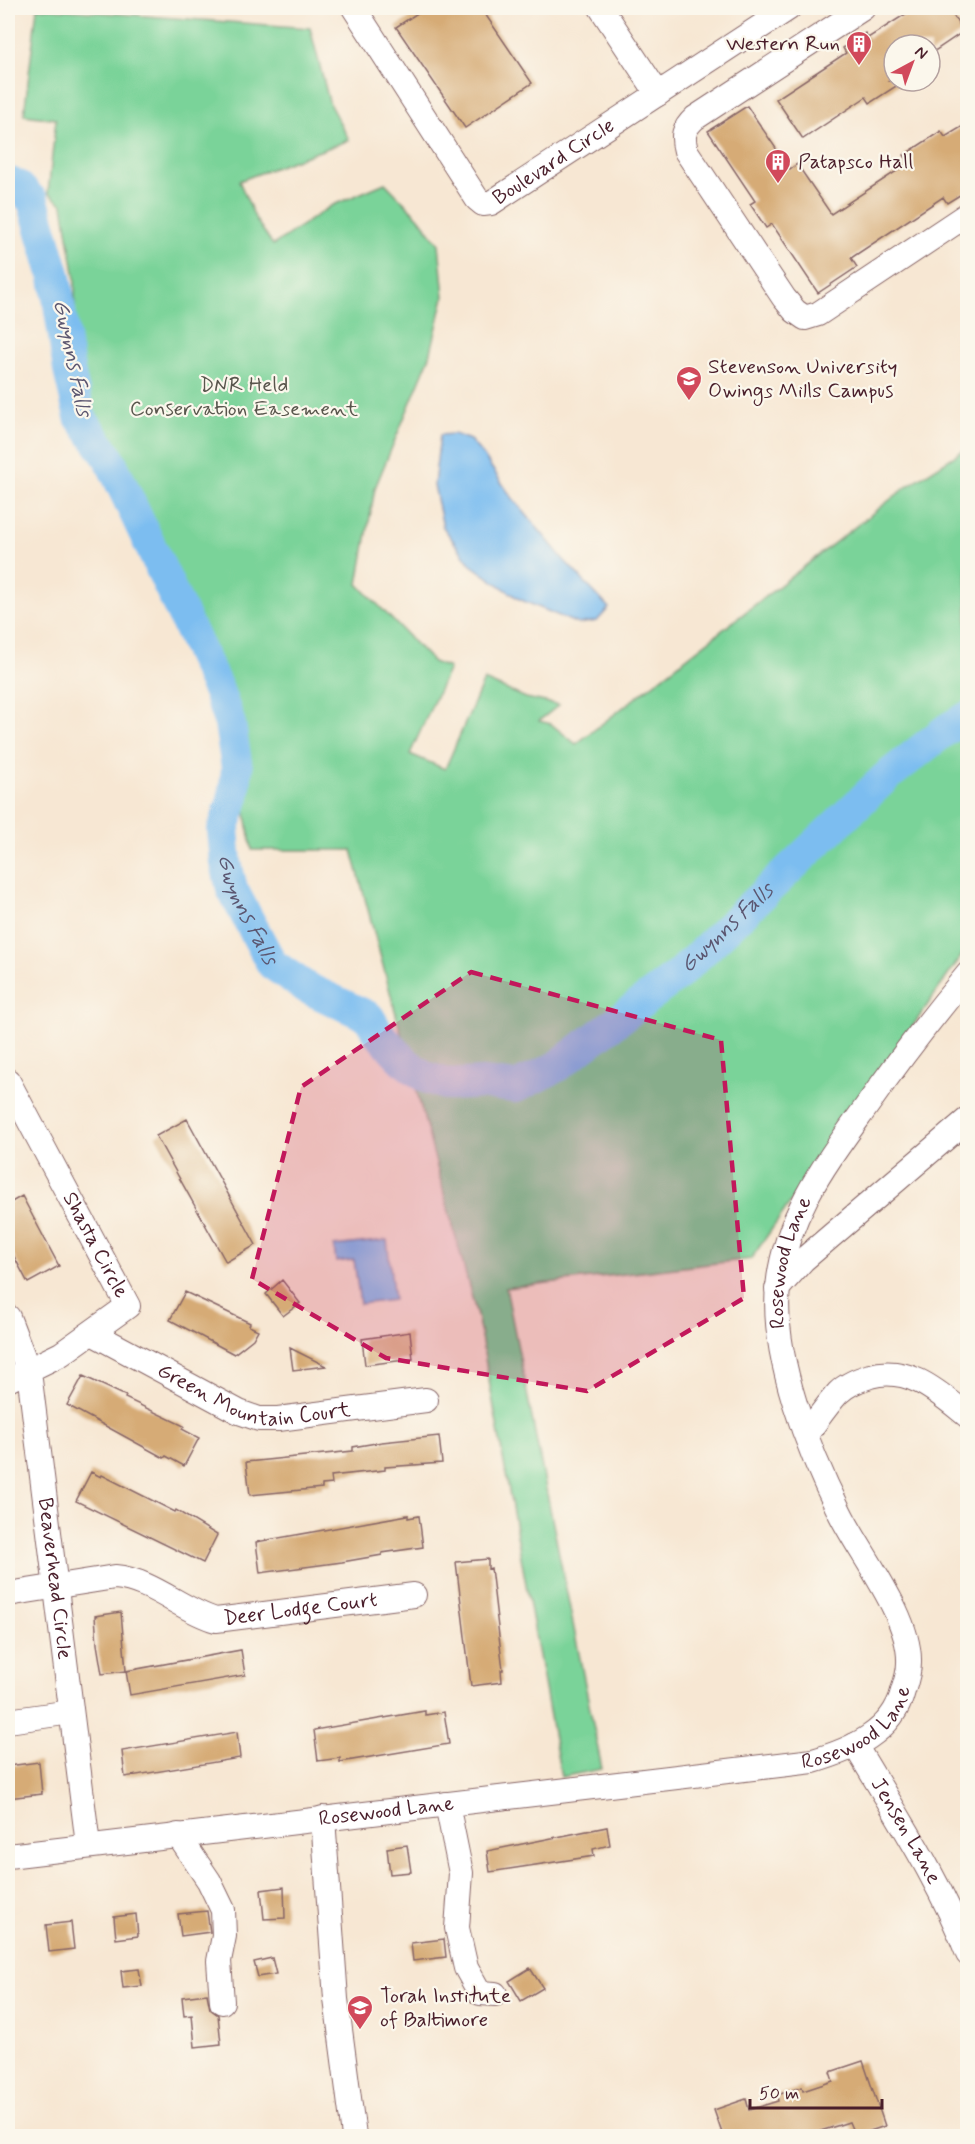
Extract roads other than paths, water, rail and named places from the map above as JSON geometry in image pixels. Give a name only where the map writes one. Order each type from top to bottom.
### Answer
[{"type":"street","name":"Boulevard Circle","points":[[354,8],[477,199],[483,204],[491,203],[789,8]]},
{"type":"street","points":[[601,8],[657,94]]},
{"type":"street","points":[[862,8],[695,118],[686,126],[683,137],[686,151],[784,298],[795,311],[806,318],[818,314],[968,214]]},
{"type":"street","name":"Rosewood Lane","points":[[8,1856],[813,1761],[842,1752],[875,1733],[900,1703],[909,1664],[907,1646],[900,1624],[878,1577],[840,1515],[817,1465],[784,1369],[778,1332],[777,1289],[783,1253],[797,1213],[816,1177],[910,1046],[968,974]]},
{"type":"street","name":"Shasta Circle","points":[[8,1081],[128,1306],[92,1333],[18,1376]]},
{"type":"street","points":[[777,1289],[803,1260],[968,1119]]},
{"type":"street","name":"Beaverhead Circle","points":[[8,1317],[56,1587],[88,1845]]},
{"type":"street","name":"Green Mountain Court","points":[[92,1333],[239,1412],[259,1419],[278,1419],[426,1400]]},
{"type":"street","points":[[807,1433],[839,1392],[855,1381],[883,1372],[908,1376],[932,1388],[968,1416]]},
{"type":"street","name":"Deer Lodge Court","points":[[8,1594],[115,1577],[130,1578],[201,1616],[216,1620],[414,1595]]},
{"type":"street","points":[[8,1721],[71,1712]]},
{"type":"street","name":"Jensen Lane","points":[[855,1745],[932,1875],[955,1921],[968,1954]]},
{"type":"street","points":[[447,1804],[461,1873],[457,1928],[466,1968],[480,1993],[495,1994]]},
{"type":"street","points":[[323,1818],[336,1999],[354,2136]]},
{"type":"street","points":[[178,1835],[209,1881],[223,1910],[224,1936],[219,1961],[222,2002]]},
{"type":"water","points":[[454,434],[470,440],[510,495],[564,560],[609,608],[597,621],[578,624],[519,599],[471,565],[443,527],[434,485],[440,435]]},
{"type":"water","points":[[387,1240],[394,1300],[360,1304],[354,1260],[336,1262],[334,1246]]},
{"type":"waterway","name":"Gwynns Falls","points":[[8,182],[18,186],[33,201],[55,277],[69,370],[80,417],[109,458],[218,690],[230,724],[237,768],[234,796],[223,830],[226,863],[232,889],[272,964],[307,988],[369,1017],[379,1034],[405,1062],[425,1077],[449,1085],[482,1083],[516,1087],[556,1067],[678,975],[885,778],[947,729],[968,717]]},
{"type":"place","name":"Western Run","points":[[859,67]]},
{"type":"place","name":"Patapsco Hall","points":[[778,185]]},
{"type":"place","name":"Stevenson University Owings Mills Campus","points":[[689,402]]},
{"type":"place","name":"Torah Institute of Baltimore","points":[[360,2031]]},
{"type":"park label","name":"DNR Held Conservation Easement","points":[[244,397]]}]
